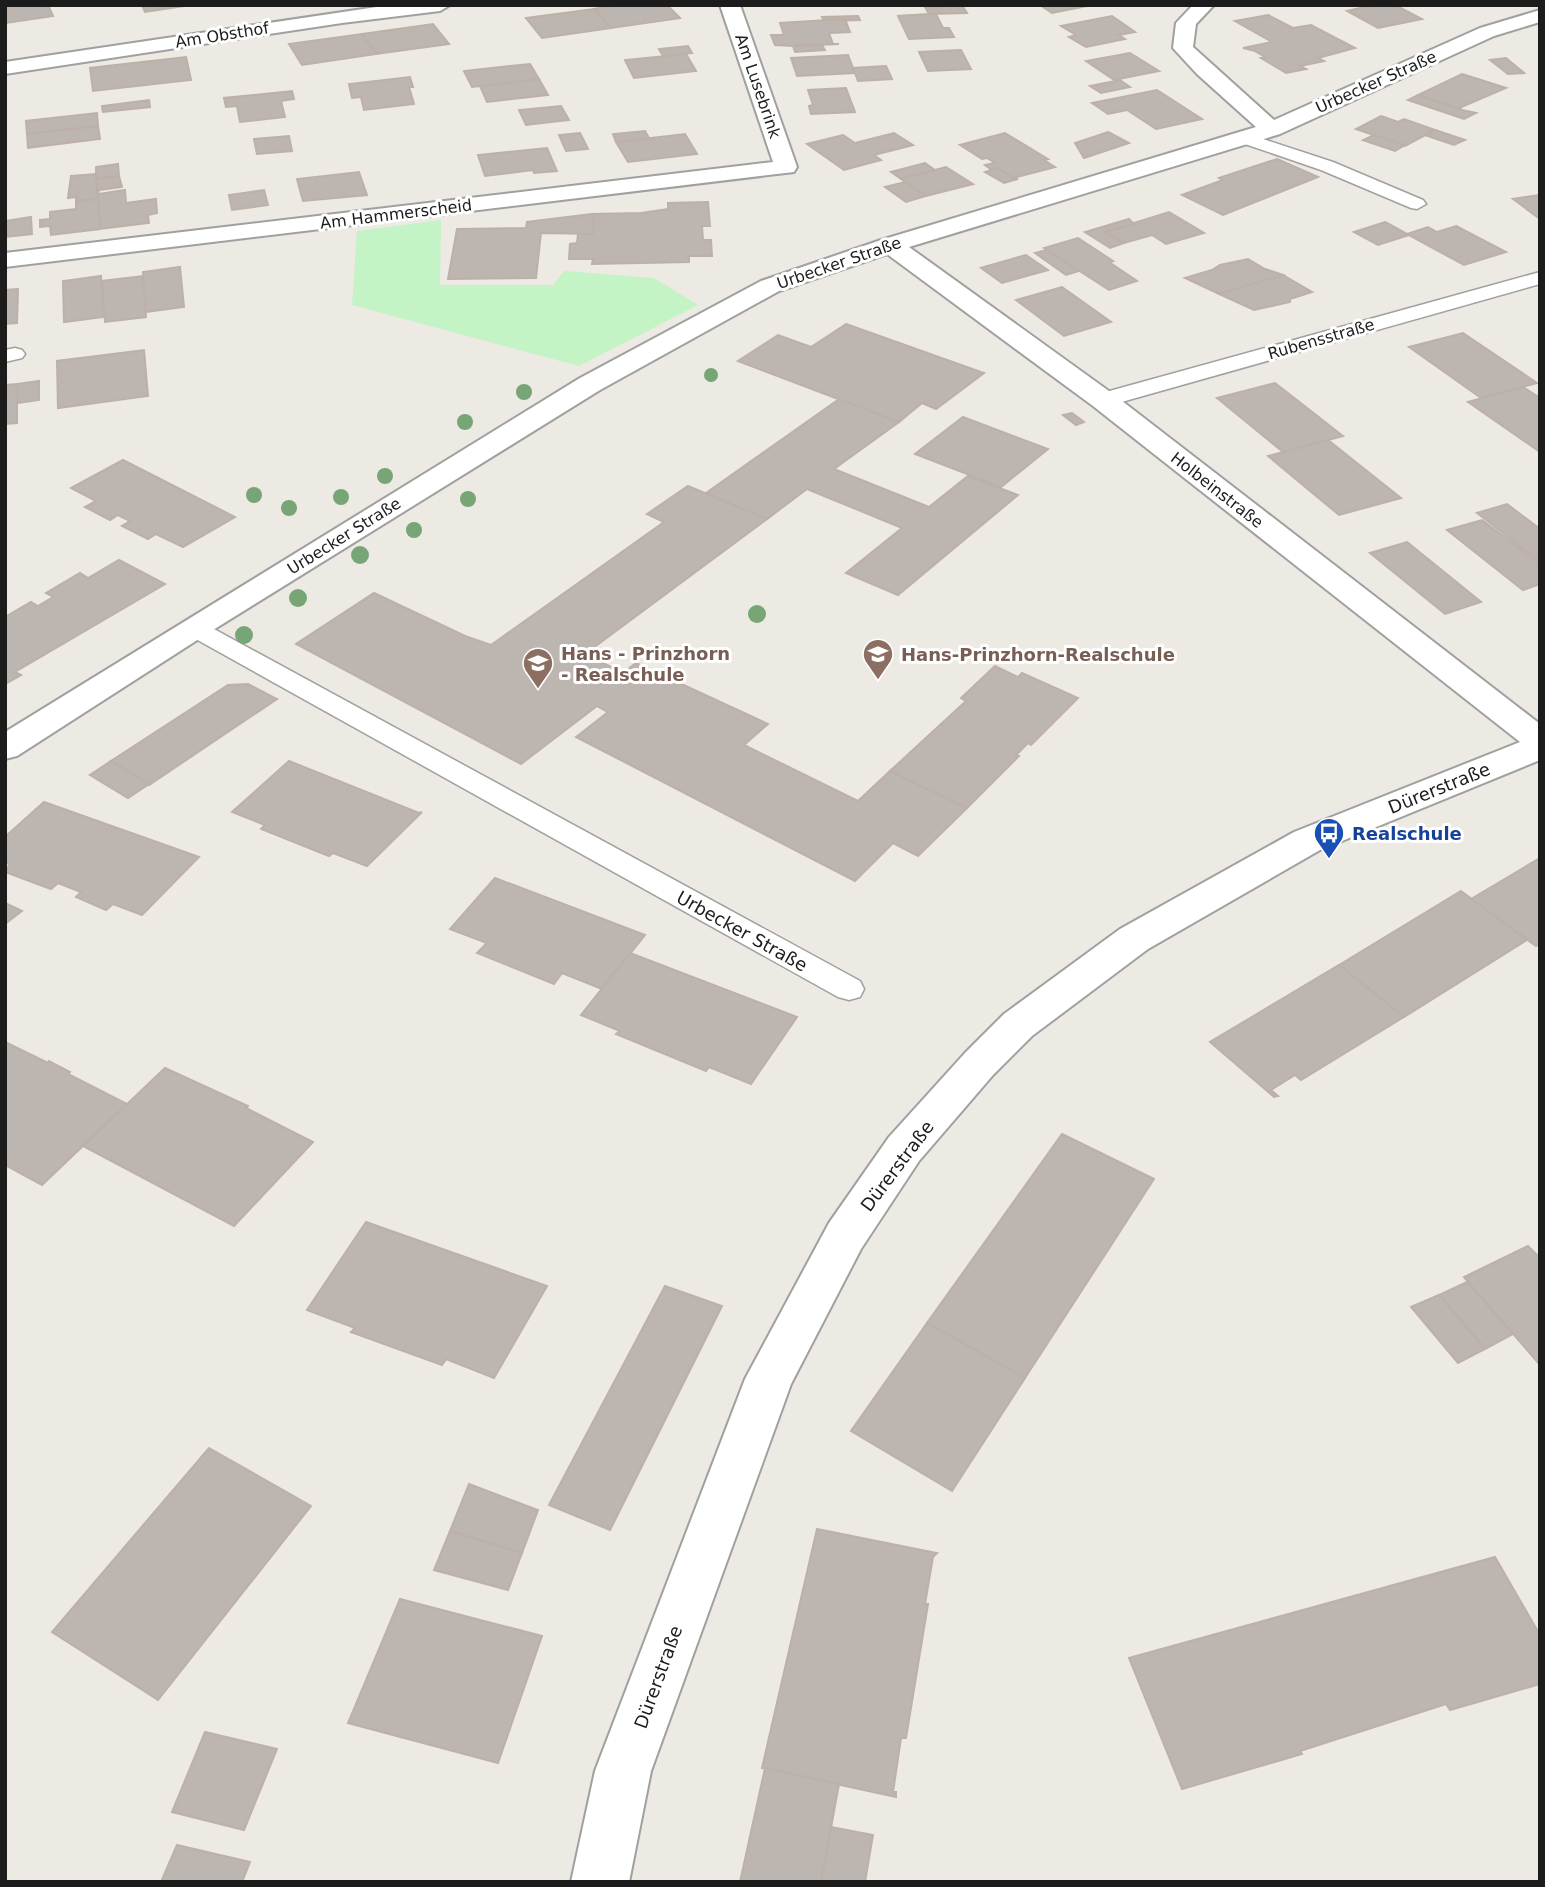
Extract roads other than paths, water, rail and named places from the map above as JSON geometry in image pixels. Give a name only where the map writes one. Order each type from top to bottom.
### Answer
[{"type":"street","name":"Am Obsthof","points":[[5,68],[342,17],[440,5]]},
{"type":"street","name":"Am Lusebrink","points":[[730,5],[786,167]]},
{"type":"street","points":[[1204,5],[1186,23],[1183,48],[1204,70],[1272,129]]},
{"type":"street","name":"Urbecker Straße","points":[[5,748],[590,384],[770,286],[890,245],[1272,129],[1487,32],[1540,16]]},
{"type":"street","name":"Am Hammerscheid","points":[[5,260],[786,167]]},
{"type":"street","name":"Holbeinstraße","points":[[890,245],[1103,400],[1540,741]]},
{"type":"street","name":"Dürerstraße","points":[[600,1882],[623,1771],[769,1379],[845,1236],[904,1149],[979,1064],[1018,1025],[1134,939],[1307,841],[1540,747]]},
{"type":"lane","points":[[1245,138],[1327,166],[1417,204]]},
{"type":"lane","name":"Rubensstraße","points":[[1103,400],[1540,278]]},
{"type":"lane","name":"Urbecker Straße","points":[[194,628],[849,989]]},
{"type":"place","name":"Hans-Prinzhorn-Realschule","points":[[878,681]]},
{"type":"place","name":"Hans - Prinzhorn - Realschule","points":[[538,690]]},
{"type":"place","name":"Realschule","points":[[1329,860]]}]
